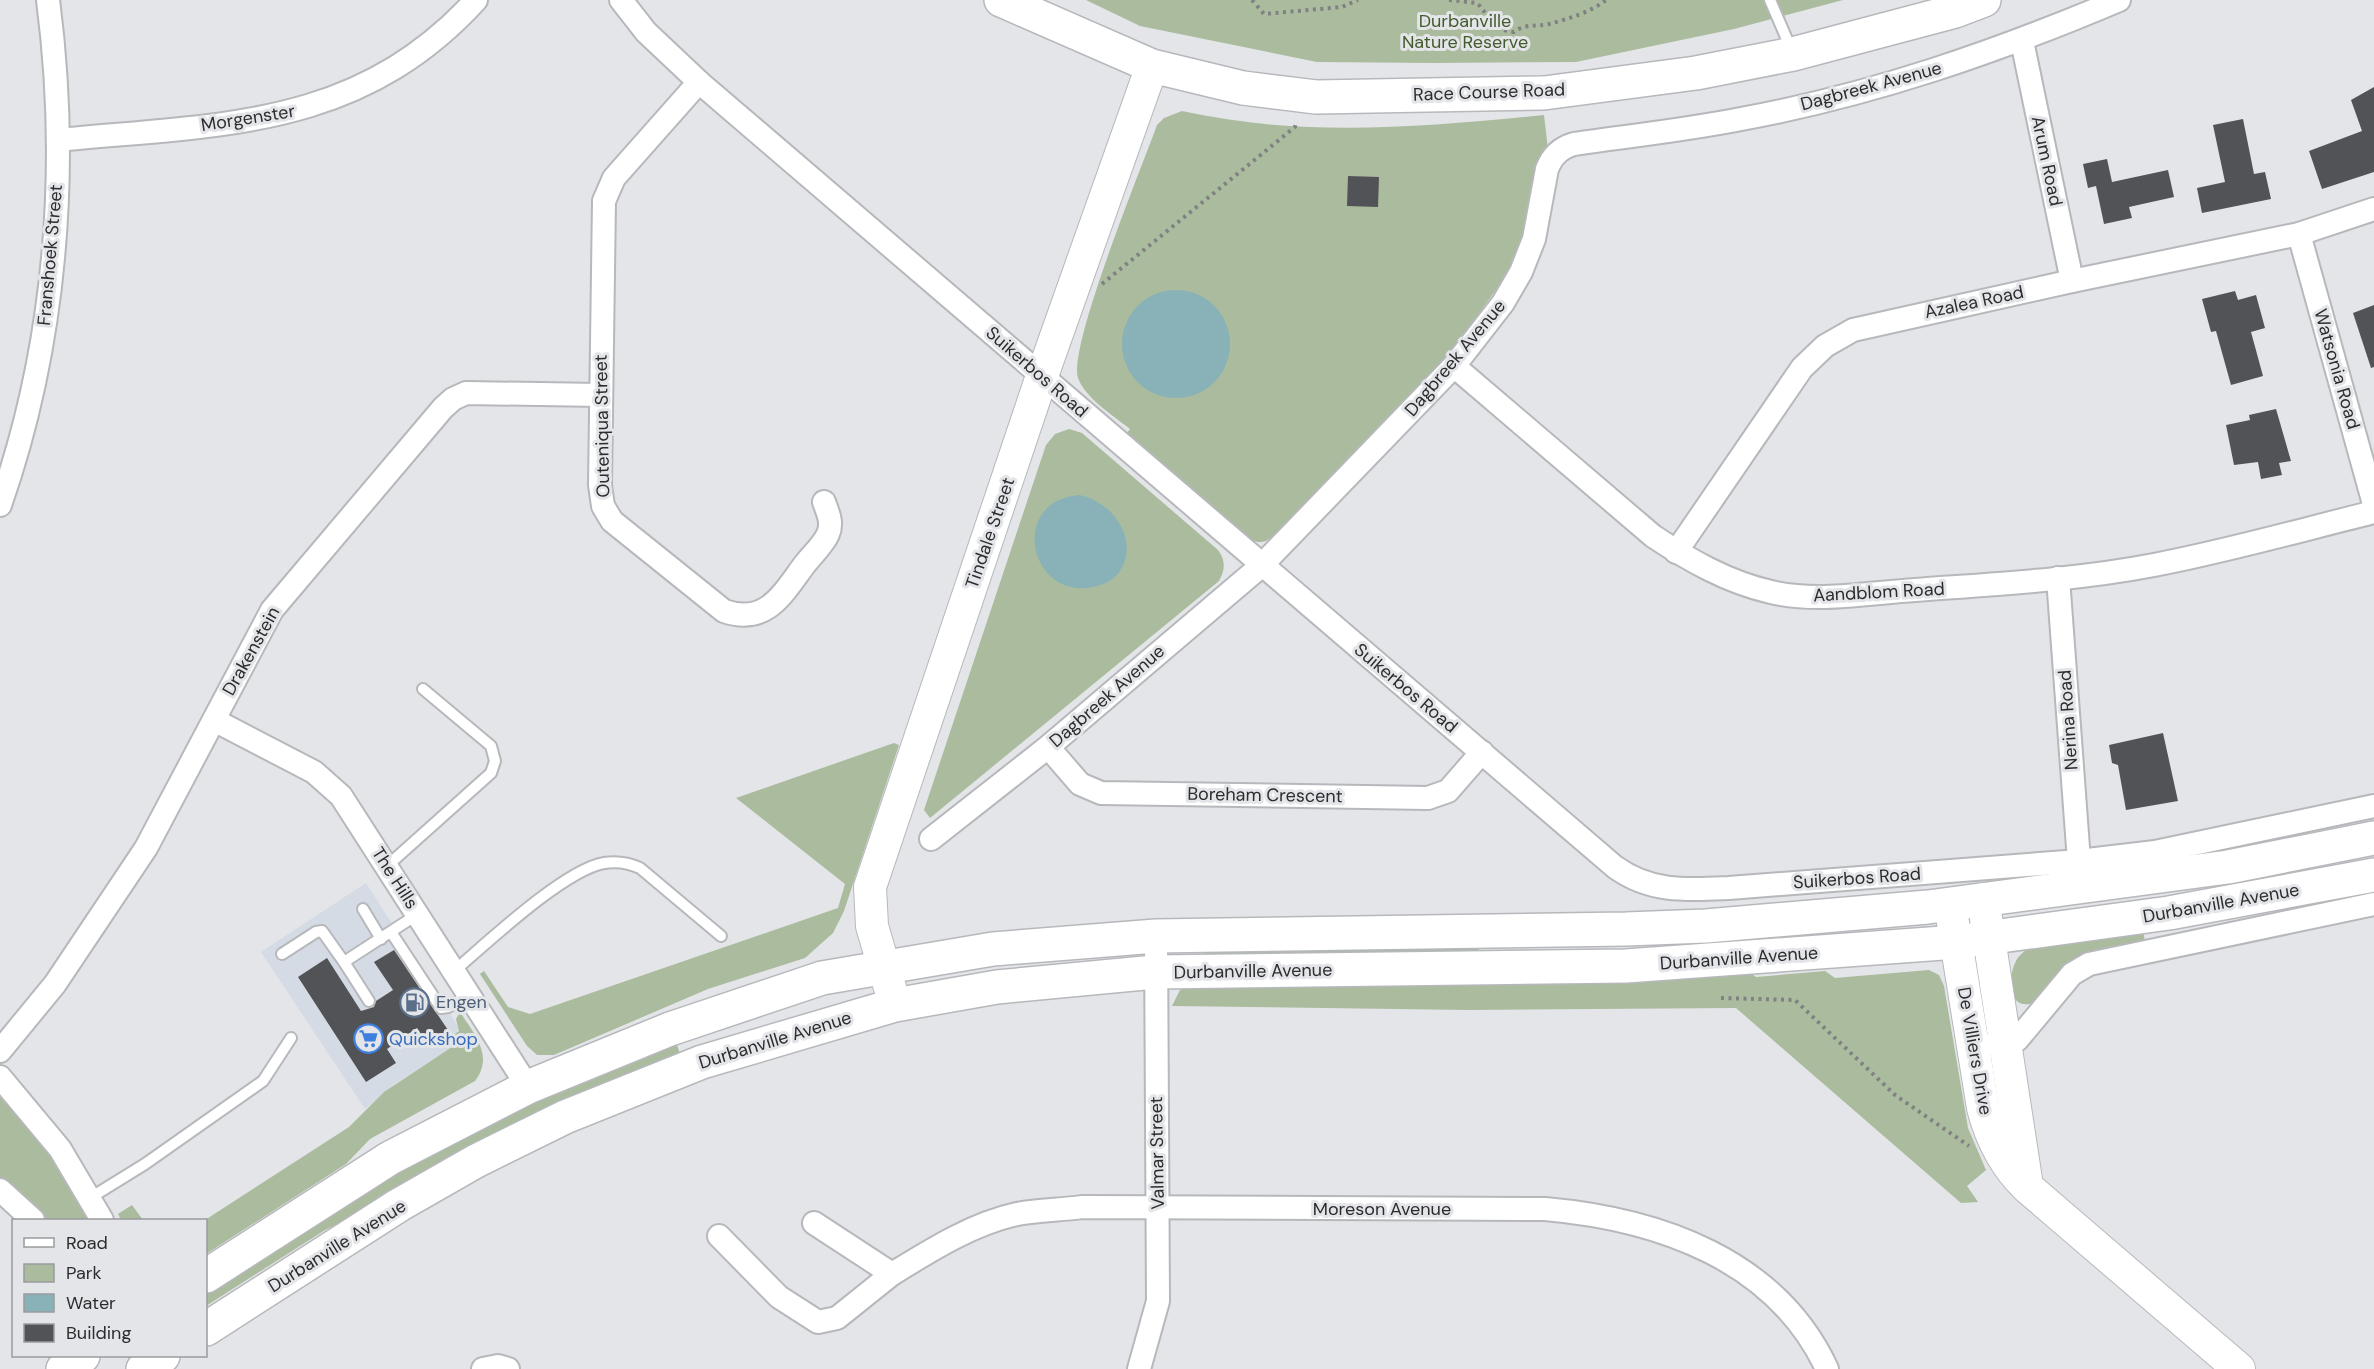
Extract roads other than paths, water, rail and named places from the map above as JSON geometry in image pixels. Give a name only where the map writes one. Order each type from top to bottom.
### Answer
[{"type":"main road","name":"Race Course Road","points":[[1001,0],[1152,66],[1243,88],[1286,95],[1544,93],[1696,73],[1793,54],[1984,0]]},
{"type":"main road","name":"Tindale Street","points":[[895,1005],[870,914],[870,887],[1042,376],[1152,66]]},
{"type":"main road","name":"Durbanville Avenue","points":[[207,1275],[390,1158],[528,1086],[625,1046],[822,978],[993,949],[1156,936],[1706,926],[1950,904],[2228,867],[2374,838]]},
{"type":"main road","name":"Durbanville Avenue","points":[[207,1328],[409,1200],[476,1161],[565,1117],[702,1062],[895,1005],[997,987],[1155,972],[1626,966],[1972,941],[2169,913],[2374,875]]},
{"type":"main road","name":"De Villiers Drive","points":[[1983,899],[1972,941],[1973,1048],[1983,1108],[1993,1138],[2012,1173],[2239,1369]]},
{"type":"main road","name":"De Villiers Drive","points":[[1950,904],[1972,941],[2004,1042],[2027,1187]]},
{"type":"main road","points":[[63,1369],[81,1357]]},
{"type":"main road","points":[[143,1369],[161,1357]]},
{"type":"street","name":"Franshoek Street","points":[[0,505],[18,445],[41,345],[54,242],[58,140],[48,0]]},
{"type":"street","name":"Morgenster","points":[[58,140],[256,120],[314,106],[342,95],[395,68],[437,38],[476,0]]},
{"type":"street","name":"Suikerbos Road","points":[[621,0],[646,32],[699,82],[1261,566],[1615,867],[1638,881],[1663,889],[1729,888],[2079,861],[2155,852],[2374,806]]},
{"type":"street","name":"Dagbreek Avenue","points":[[931,839],[1048,747],[1261,566],[1454,366],[1503,303],[1521,272],[1534,239],[1547,169],[1550,161],[1560,150],[1574,144],[1741,119],[1806,105],[1935,70],[2022,41],[2119,0]]},
{"type":"street","name":"Arum Road","points":[[2022,41],[2072,281]]},
{"type":"street","name":"Outeniqua Street","points":[[699,82],[614,178],[606,193],[603,210],[600,496],[607,514],[618,527],[724,611],[743,615],[753,614],[771,606],[828,535],[830,519],[824,502]]},
{"type":"street","name":"Azalea Road","points":[[1676,552],[1792,380],[1825,346],[1853,330],[1869,324],[2299,234],[2374,209]]},
{"type":"street","name":"Watsonia Road","points":[[2299,234],[2374,504]]},
{"type":"street","name":"Aandblom Road","points":[[1454,366],[1653,536],[1676,552],[1725,577],[1750,586],[1794,596],[1853,594],[2058,578],[2153,565],[2374,512]]},
{"type":"street","name":"Drakenstein","points":[[0,1051],[55,984],[146,848],[272,610],[453,399],[466,393],[601,395]]},
{"type":"street","name":"Nerina Road","points":[[2058,578],[2079,861]]},
{"type":"street","name":"The Hills","points":[[214,720],[325,780],[347,804],[528,1086]]},
{"type":"street","name":"Boreham Crescent","points":[[1048,747],[1080,784],[1101,793],[1428,798],[1442,795],[1453,787],[1482,752]]},
{"type":"street","points":[[1973,1048],[2017,1040],[2072,974],[2089,964],[2374,904]]},
{"type":"street","name":"Valmar Street","points":[[1140,1369],[1158,1301],[1156,936]]},
{"type":"street","points":[[0,1077],[60,1149],[101,1219]]},
{"type":"street","points":[[0,1190],[31,1219]]},
{"type":"street","name":"Moreson Avenue","points":[[719,1236],[779,1297],[818,1323],[832,1321],[892,1274],[939,1245],[1017,1214],[1082,1207],[1545,1209],[1614,1218],[1694,1244],[1761,1284],[1778,1298],[1807,1331],[1827,1369]]},
{"type":"street","points":[[814,1223],[892,1274]]},
{"type":"street","points":[[483,1369],[498,1365],[508,1369]]},
{"type":"lane","points":[[1770,0],[1793,54]]},
{"type":"lane","points":[[387,866],[491,773],[494,767],[494,753],[491,746],[423,689]]},
{"type":"lane","points":[[454,970],[529,906],[580,873],[604,863],[626,863],[640,868],[721,936]]},
{"type":"lane","points":[[363,909],[381,939]]},
{"type":"lane","points":[[344,962],[418,914]]},
{"type":"lane","points":[[282,954],[316,932],[322,931],[369,1001]]},
{"type":"lane","points":[[392,932],[441,1008],[448,1007],[470,995]]},
{"type":"lane","points":[[90,1198],[144,1164],[263,1081],[291,1038]]},
{"type":"water","points":[[1176,290],[1197,294],[1214,306],[1226,323],[1230,344],[1226,365],[1214,382],[1197,394],[1176,398],[1155,394],[1138,382],[1126,365],[1122,344],[1126,323],[1138,306],[1155,294]]},
{"type":"water","points":[[1079,495],[1102,505],[1112,513],[1125,534],[1127,546],[1125,559],[1118,574],[1108,582],[1093,587],[1071,587],[1054,579],[1042,565],[1035,548],[1035,530],[1042,514],[1057,501]]},
{"type":"place","name":"Engen","points":[[415,1002]]},
{"type":"place","name":"Quickshop","points":[[368,1039]]},
{"type":"park label","name":"Durbanville Nature Reserve","points":[[1465,31]]}]
